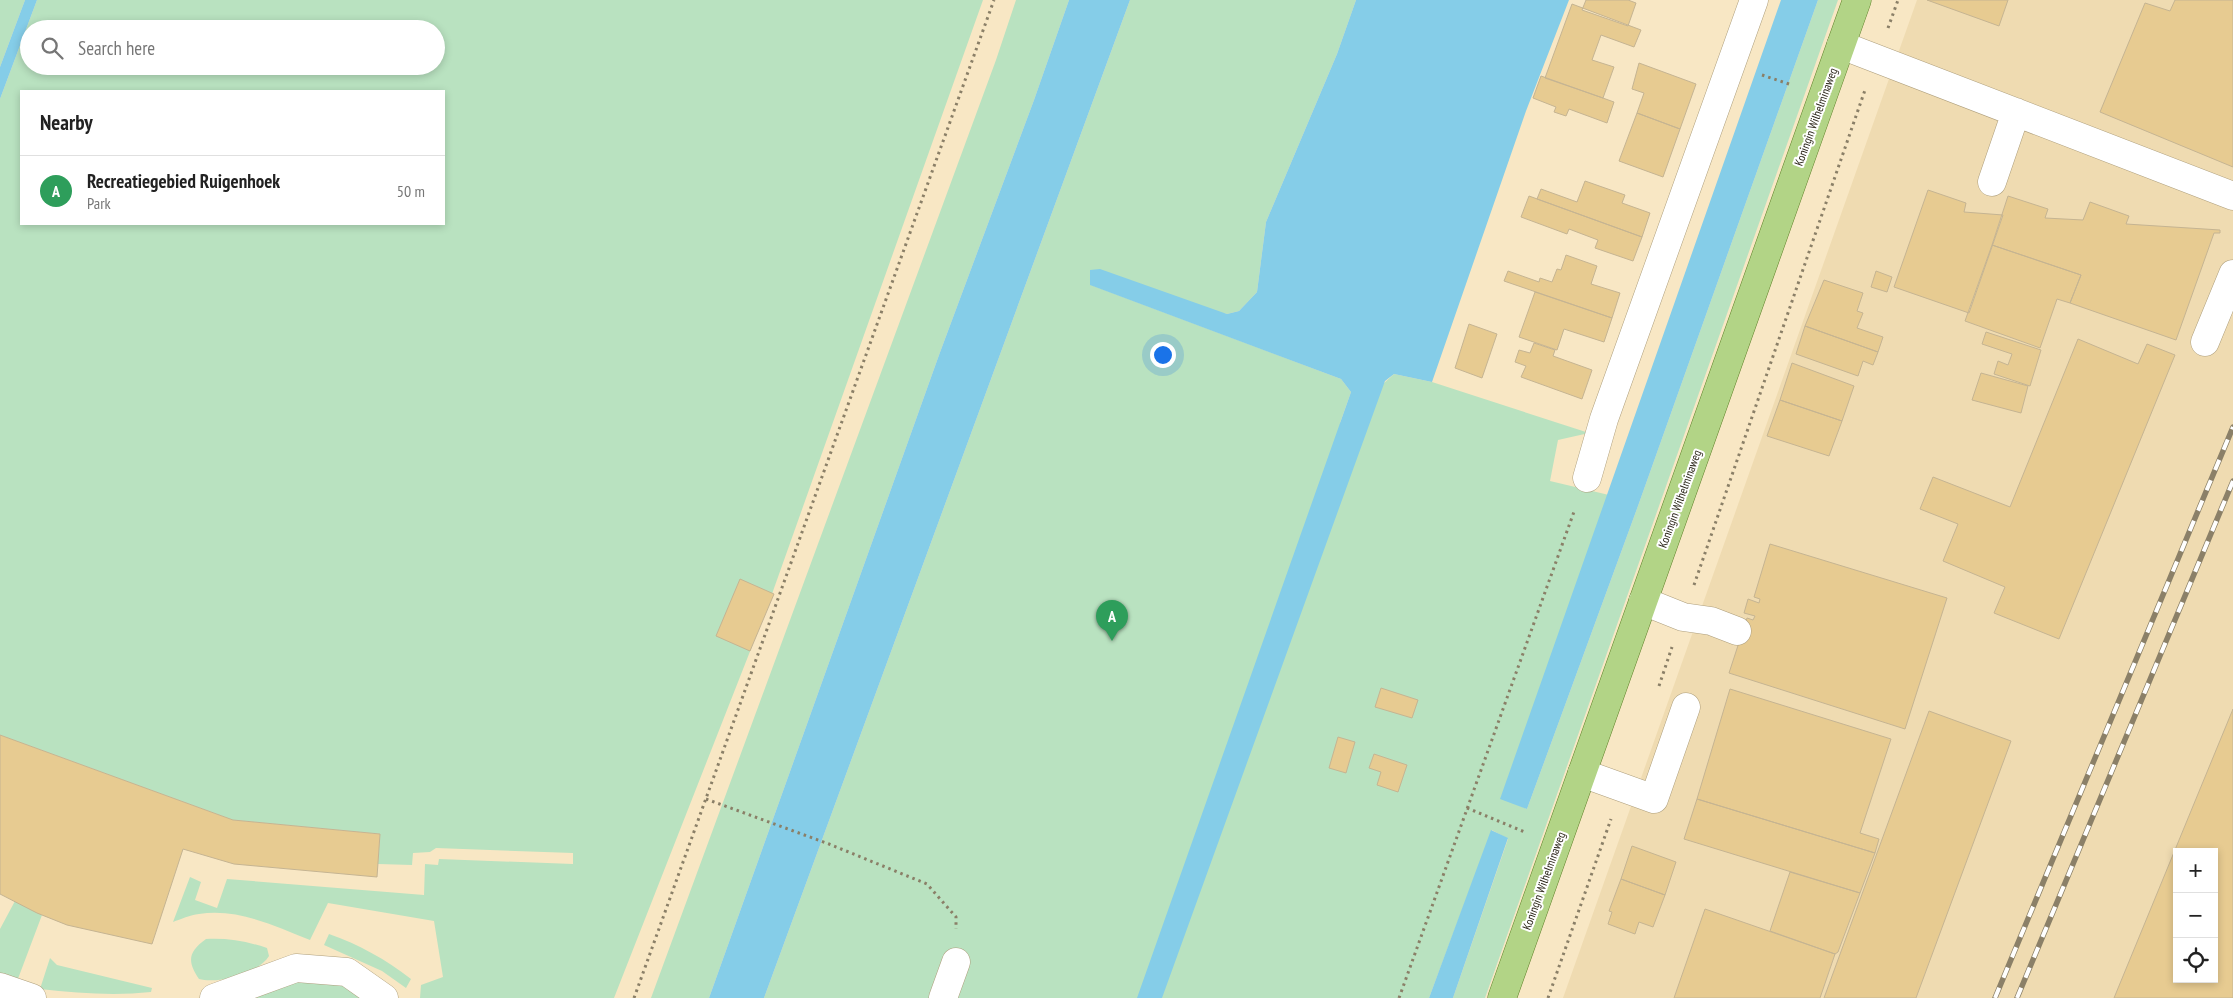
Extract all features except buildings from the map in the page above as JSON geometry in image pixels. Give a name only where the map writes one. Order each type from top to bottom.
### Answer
[{"type":"main road","name":"Koningin Wilhelminaweg","points":[[1502,998],[1857,0]]},
{"type":"street","points":[[1586,478],[1604,419],[1754,0]]},
{"type":"street","points":[[1841,45],[2233,196]]},
{"type":"street","points":[[1992,182],[2016,112]]},
{"type":"street","points":[[2205,342],[2233,274]]},
{"type":"street","points":[[1643,602],[1683,617],[1711,621],[1737,630]]},
{"type":"street","points":[[1582,773],[1654,799],[1686,707]]},
{"type":"street","points":[[943,998],[956,962]]},
{"type":"street","points":[[214,998],[296,968],[347,972],[384,998]]},
{"type":"street","points":[[0,987],[32,998]]},
{"type":"path","points":[[634,998],[994,0]]},
{"type":"path","points":[[1754,72],[1799,88]]},
{"type":"path","points":[[1658,689],[1858,109]]},
{"type":"path","points":[[1399,998],[1586,478]]},
{"type":"path","points":[[1548,998],[1623,788]]},
{"type":"path","points":[[706,799],[829,844],[927,884],[956,917],[956,962]]},
{"type":"shaded area","points":[[1917,0],[2233,0],[2233,998],[1563,998]]},
{"type":"green space","points":[[0,0],[25,0],[0,67]]},
{"type":"green space","points":[[37,0],[983,0],[767,608],[614,998],[420,998],[421,985],[443,977],[434,921],[328,903],[310,940],[256,919],[228,914],[196,915],[173,922],[190,877],[201,882],[195,900],[217,908],[227,879],[424,895],[425,864],[438,865],[439,859],[573,864],[573,853],[436,848],[430,852],[413,853],[412,865],[378,864],[380,834],[233,820],[0,735],[0,99],[20,45],[20,75],[445,75],[445,20],[30,20]]},
{"type":"green space","points":[[1016,0],[1069,0],[1034,100],[939,355],[709,998],[651,998],[996,60]]},
{"type":"green space","points":[[1130,0],[1356,0],[1337,54],[1266,222],[1257,292],[1239,311],[1227,314],[1091,285],[1341,379],[1351,392],[1340,423],[1394,374],[1432,382],[1589,433],[1558,440],[1550,481],[1609,495],[1501,798],[1527,809],[1638,506],[1818,0],[1838,0],[1485,998],[1453,998],[1508,839],[1492,830],[1429,998],[764,998]]},
{"type":"green space","points":[[15,901],[42,915],[16,984],[0,978],[0,929]]},
{"type":"green space","points":[[329,934],[362,948],[411,979],[406,988],[382,971],[324,945]]},
{"type":"green space","points":[[206,939],[229,940],[267,948],[269,956],[264,962],[247,973],[227,979],[199,979],[192,967],[191,957],[196,948]]},
{"type":"green space","points":[[50,958],[57,965],[152,988],[151,992],[123,994],[40,989]]},
{"type":"green space","points":[[290,980],[344,984],[373,998],[255,998]]},
{"type":"water","points":[[25,0],[37,0],[30,20],[20,20],[20,45],[0,99],[0,67]]},
{"type":"water","points":[[1069,0],[1130,0],[764,998],[709,998],[939,355],[1034,100]]},
{"type":"water","points":[[1356,0],[1569,0],[1526,111],[1432,382],[1394,374],[1385,381],[1162,998],[1137,998],[1351,392],[1341,379],[1090,285],[1090,270],[1100,269],[1227,314],[1239,311],[1257,292],[1266,222],[1337,54]]},
{"type":"water","points":[[1781,0],[1818,0],[1638,506],[1527,809],[1500,799]]},
{"type":"water","points":[[1491,830],[1508,838],[1453,998],[1429,998]]},
{"type":"railway","points":[[1995,998],[2233,427]]},
{"type":"railway","points":[[2017,998],[2233,481]]},
{"type":"place","name":"Recreatiegebied Ruigenhoek","points":[[1112,641]]}]
